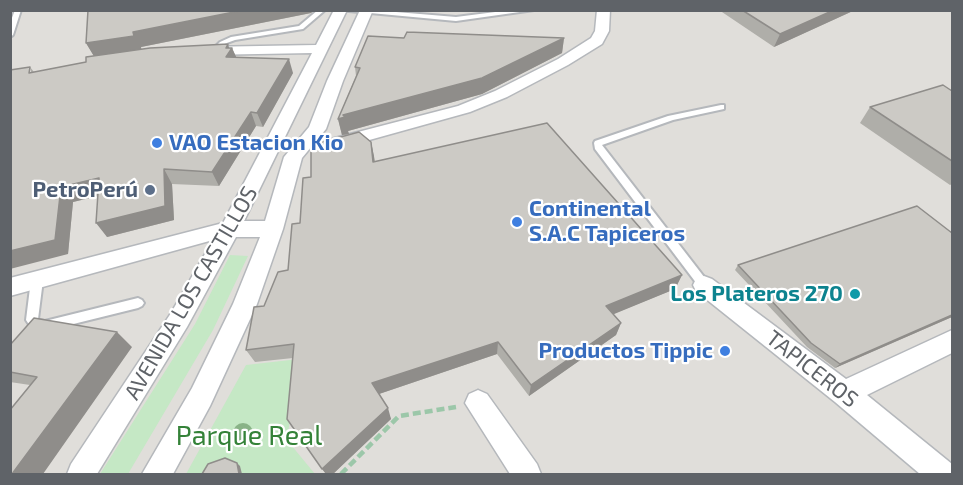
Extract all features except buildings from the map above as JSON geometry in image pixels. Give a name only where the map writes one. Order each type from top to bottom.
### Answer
[{"type":"street","name":"AVENIDA LOS CASTILLOS","points":[[81,474],[173,330],[230,229],[341,10]]},
{"type":"street","points":[[293,157],[464,109],[501,94],[563,62],[597,41],[602,31],[604,10]]},
{"type":"street","name":"AVENIDA LOS CASTILLOS","points":[[157,474],[201,397],[245,304],[273,229],[293,157],[317,129],[334,81],[367,11]]},
{"type":"street","points":[[192,52],[321,49]]},
{"type":"street","points":[[305,81],[334,81]]},
{"type":"street","points":[[10,287],[230,229],[273,229]]},
{"type":"street","name":"TAPICEROS","points":[[704,285],[844,393],[942,474]]},
{"type":"street","points":[[844,393],[952,341]]},
{"type":"street","points":[[478,403],[527,474]]},
{"type":"lane","points":[[10,35],[18,10]]},
{"type":"lane","points":[[341,10],[456,19],[531,10]]},
{"type":"lane","points":[[216,50],[222,43],[233,38],[301,28],[321,11]]},
{"type":"lane","name":"TAPICEROS","points":[[704,285],[598,147],[598,143],[661,121],[721,107]]},
{"type":"lane","points":[[37,280],[32,320],[36,325],[45,326],[138,303]]},
{"type":"path","points":[[341,474],[399,416],[478,403]]},
{"type":"shaded area","points":[[10,11],[952,11],[952,474],[11,474]]},
{"type":"green space","points":[[230,255],[248,256],[213,330],[128,474],[100,474],[195,324]]},
{"type":"green space","name":"Parque Real","points":[[299,359],[287,440],[315,474],[186,474],[246,365]]},
{"type":"place","name":"VAO Estacion Kio","points":[[157,143]]},
{"type":"place","name":"PetroPerú","points":[[150,190]]},
{"type":"place","name":"Continental S.A.C Tapiceros","points":[[517,222]]},
{"type":"place","name":"Los Plateros 270","points":[[855,294]]},
{"type":"place","name":"Productos Tippic","points":[[725,351]]}]
